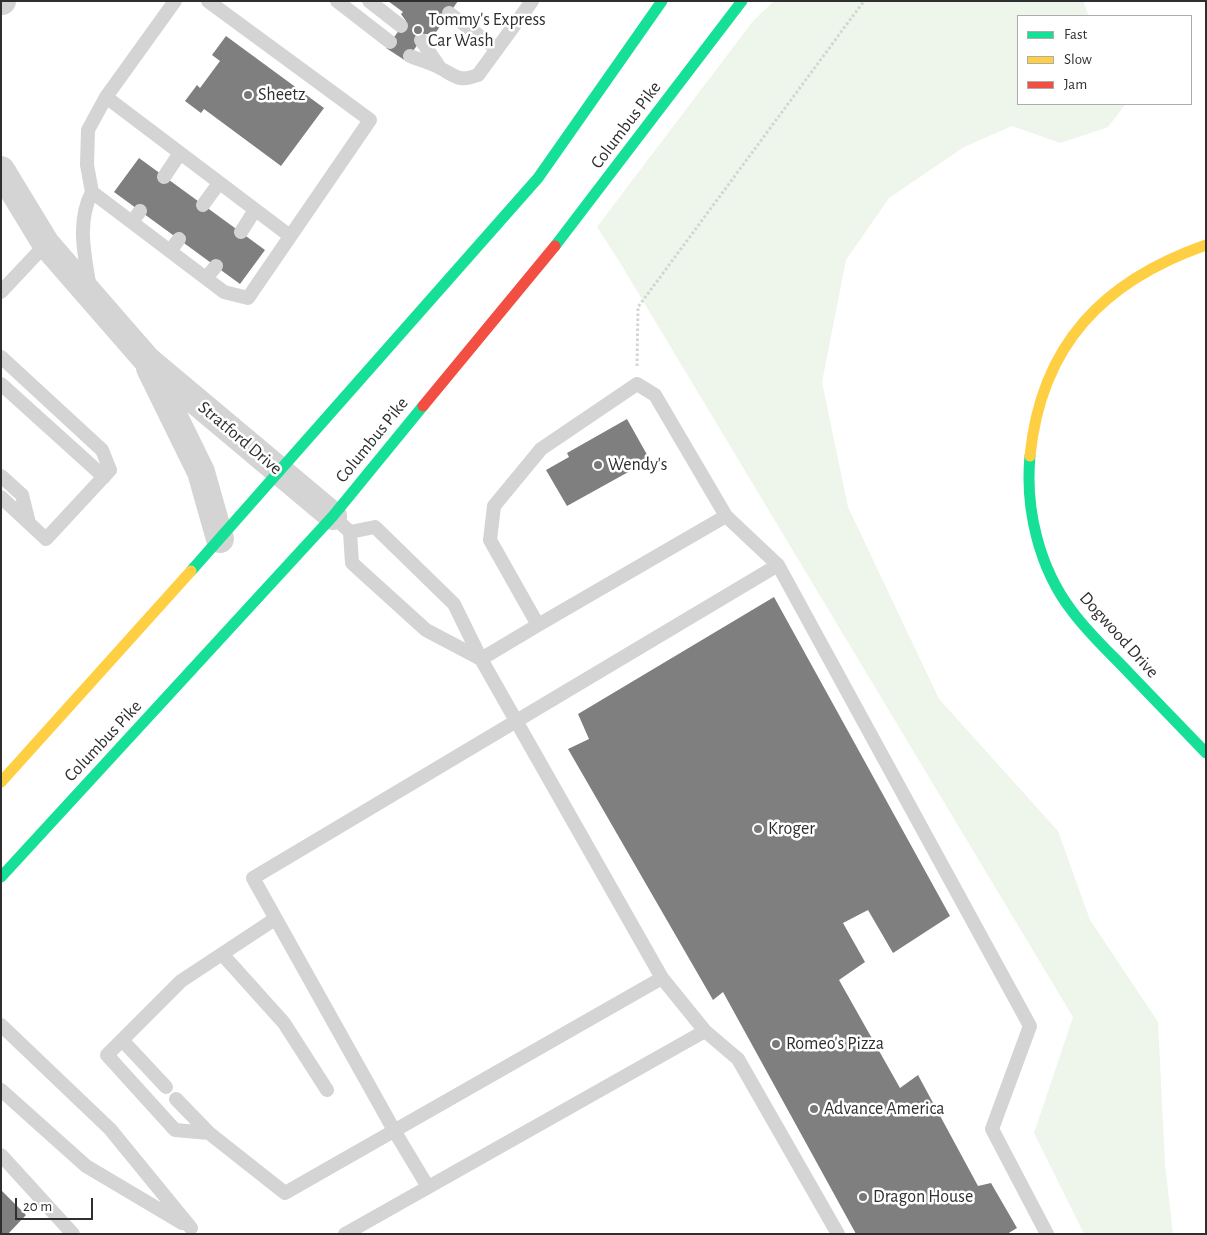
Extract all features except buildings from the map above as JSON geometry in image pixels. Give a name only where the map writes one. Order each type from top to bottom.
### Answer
[{"type":"main road","points":[[1,782],[220,539],[538,178],[662,1]]},
{"type":"main road","name":"Columbus Pike","points":[[1,877],[341,524],[742,1]]},
{"type":"main road","name":"Dogwood Drive","points":[[1206,246],[1183,253],[1138,275],[1112,294],[1091,313],[1065,347],[1045,388],[1032,436],[1029,460],[1029,498],[1033,523],[1043,558],[1057,588],[1071,610],[1105,649],[1206,753]]},
{"type":"street","name":"Stratford Drive","points":[[1,170],[46,244],[146,360],[341,524]]},
{"type":"street","name":"Stratford Drive","points":[[146,360],[201,472],[220,539]]},
{"type":"lane","points":[[91,297],[82,231],[84,207],[92,192],[87,165],[88,130],[106,97],[175,1]]},
{"type":"lane","points":[[92,192],[136,217],[170,251],[224,292],[248,298],[370,120],[208,1]]},
{"type":"lane","points":[[337,1],[390,42]]},
{"type":"lane","points":[[369,1],[402,26]]},
{"type":"lane","points":[[410,56],[440,68],[454,78],[467,79],[478,75],[532,1]]},
{"type":"lane","points":[[449,13],[497,49]]},
{"type":"lane","points":[[421,40],[440,68]]},
{"type":"lane","points":[[106,97],[290,236]]},
{"type":"lane","points":[[164,177],[180,153]]},
{"type":"lane","points":[[203,205],[219,183]]},
{"type":"lane","points":[[240,232],[255,210]]},
{"type":"lane","points":[[170,251],[179,239]]},
{"type":"lane","points":[[1,292],[46,244]]},
{"type":"lane","points":[[206,278],[216,266]]},
{"type":"lane","points":[[1,356],[102,450],[110,470],[46,539],[1,498]]},
{"type":"lane","points":[[1,384],[104,477]]},
{"type":"lane","points":[[538,626],[490,540],[494,506],[541,449],[637,384],[655,395],[726,516],[778,565],[1030,1026],[992,1129],[1047,1234]]},
{"type":"lane","points":[[1,476],[22,495],[29,523]]},
{"type":"lane","points":[[481,659],[726,516]]},
{"type":"lane","points":[[481,659],[426,630],[352,563],[341,524],[376,527],[454,604],[481,659],[662,978],[705,1031],[738,1059],[838,1234]]},
{"type":"lane","points":[[428,1187],[395,1132],[253,878],[778,565]]},
{"type":"lane","points":[[209,1133],[174,1130],[107,1055],[181,981],[275,919]]},
{"type":"lane","points":[[222,954],[284,1023],[327,1090]]},
{"type":"lane","points":[[176,1099],[228,1150],[285,1193],[395,1132],[662,978]]},
{"type":"lane","points":[[1,1025],[110,1129],[193,1232]]},
{"type":"lane","points":[[345,1234],[705,1031]]},
{"type":"lane","points":[[122,1040],[166,1087]]},
{"type":"lane","points":[[1,1090],[86,1166],[193,1232]]},
{"type":"lane","points":[[1,1156],[73,1234]]},
{"type":"path","points":[[637,384],[638,306],[864,1]]},
{"type":"shaded area","points":[[774,1],[1083,1],[1089,15],[1017,15],[1017,105],[1125,105],[1108,127],[1060,143],[1012,126],[964,147],[889,198],[846,260],[822,382],[848,507],[939,699],[1058,831],[1090,920],[1158,1022],[1165,1164],[1173,1234],[1084,1234],[1034,1133],[1073,1017],[597,227],[753,21]]},
{"type":"traffic: fast","points":[[191,571],[538,178],[662,1]]},
{"type":"traffic: fast","points":[[555,246],[742,1]]},
{"type":"traffic: fast","points":[[1,877],[333,516],[423,406]]},
{"type":"traffic: fast","points":[[1030,456],[1029,476],[1032,517],[1043,557],[1061,594],[1092,635],[1206,753]]},
{"type":"traffic: slow","points":[[1030,456],[1036,417],[1048,381],[1063,350],[1084,322],[1108,298],[1137,278],[1169,260],[1206,245]]},
{"type":"traffic: slow","points":[[1,782],[191,571]]},
{"type":"traffic: jam","points":[[423,406],[555,246]]},
{"type":"place","name":"Tommy's Express Car Wash","points":[[418,30]]},
{"type":"place","name":"Sheetz","points":[[248,95]]},
{"type":"place","name":"Wendy's","points":[[598,465]]},
{"type":"place","name":"Kroger","points":[[758,829]]},
{"type":"place","name":"Romeo's Pizza","points":[[776,1044]]},
{"type":"place","name":"Advance America","points":[[814,1109]]},
{"type":"place","name":"Dragon House","points":[[863,1197]]}]
